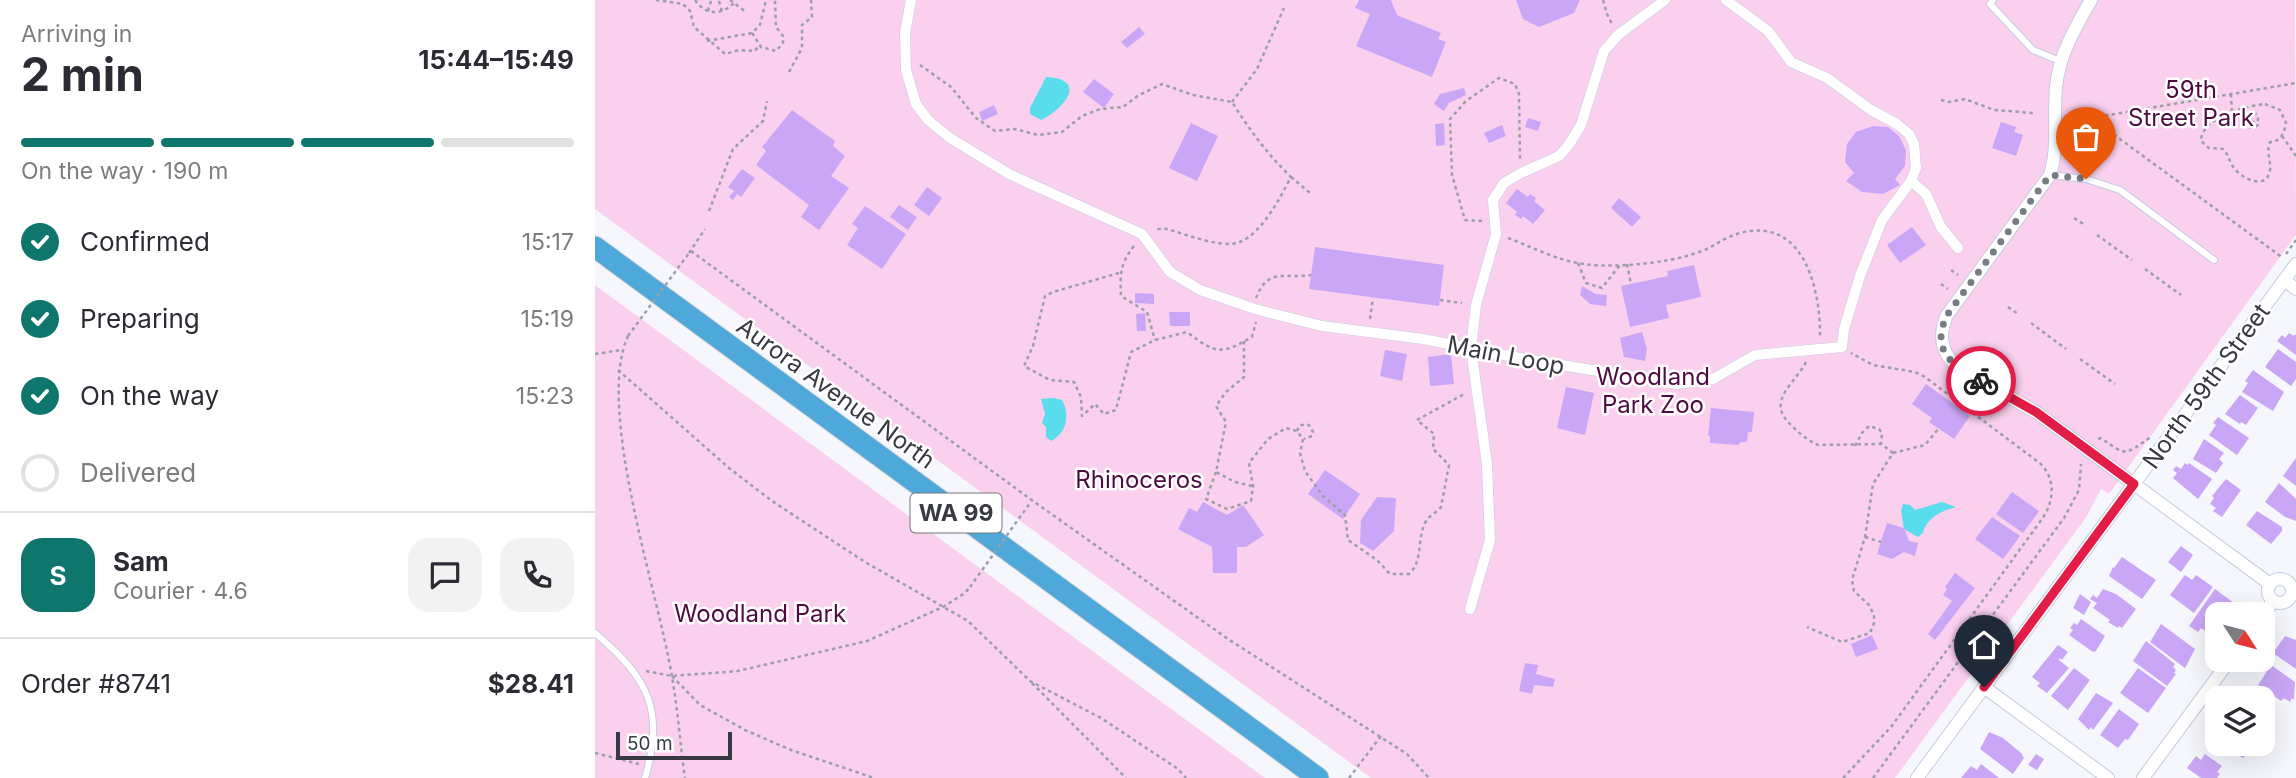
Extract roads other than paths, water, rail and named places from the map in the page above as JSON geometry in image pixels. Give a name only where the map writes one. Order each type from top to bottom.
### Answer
[{"type":"highway","name":"Aurora Avenue North","points":[[595,247],[1318,778]]},
{"type":"street","name":"Main Loop","points":[[911,0],[905,33],[909,83],[916,104],[944,133],[1009,174],[1142,234],[1170,272],[1200,290],[1255,309],[1322,326],[1423,338],[1471,349],[1677,384],[1713,379],[1755,355],[1843,347],[1845,329],[1860,276],[1882,220],[1911,181]]},
{"type":"street","points":[[1470,609],[1490,540],[1486,464],[1471,349],[1476,305],[1496,234],[1492,204],[1504,183],[1559,156],[1576,136],[1590,102],[1604,51],[1618,35],[1665,0]]},
{"type":"street","points":[[1726,0],[1768,31],[1791,62],[1827,78],[1871,110],[1903,128],[1912,138],[1916,154],[1916,167],[1911,181],[1926,194],[1941,227],[1958,248]]},
{"type":"street","points":[[2091,0],[2060,61],[2056,89],[2054,162],[2050,175],[1947,315],[1942,327],[1944,351],[1951,362],[1961,370],[2036,412],[2270,584]]},
{"type":"street","name":"North 59th Street","points":[[1917,778],[2296,264]]},
{"type":"street","points":[[2284,280],[2296,289]]},
{"type":"street","points":[[2292,577],[2293,601],[2273,601],[2268,594],[2270,584],[2278,579],[2292,577]]},
{"type":"street","points":[[2143,778],[2221,672]]},
{"type":"street","points":[[1984,687],[2108,778]]},
{"type":"lane","points":[[1993,0],[1990,5],[2033,50],[2060,61]]},
{"type":"lane","points":[[2050,175],[2086,179],[2120,190],[2214,260]]},
{"type":"lane","points":[[595,633],[616,651],[650,700],[655,738],[645,778]]},
{"type":"water","points":[[1046,77],[1067,83],[1069,89],[1058,109],[1041,120],[1030,114],[1030,108]]},
{"type":"water","points":[[1041,399],[1062,400],[1066,417],[1061,433],[1051,441],[1046,437],[1046,427],[1042,423],[1045,414]]},
{"type":"water","points":[[1942,502],[1956,507],[1932,519],[1918,537],[1904,529],[1901,511],[1903,504],[1910,505],[1915,510]]},
{"type":"park label","name":"59th Street Park","points":[[2191,103]]},
{"type":"park label","name":"Woodland Park Zoo","points":[[1653,390]]},
{"type":"park label","name":"Rhinoceros","points":[[1139,479]]},
{"type":"park label","name":"Woodland Park","points":[[760,613]]}]
